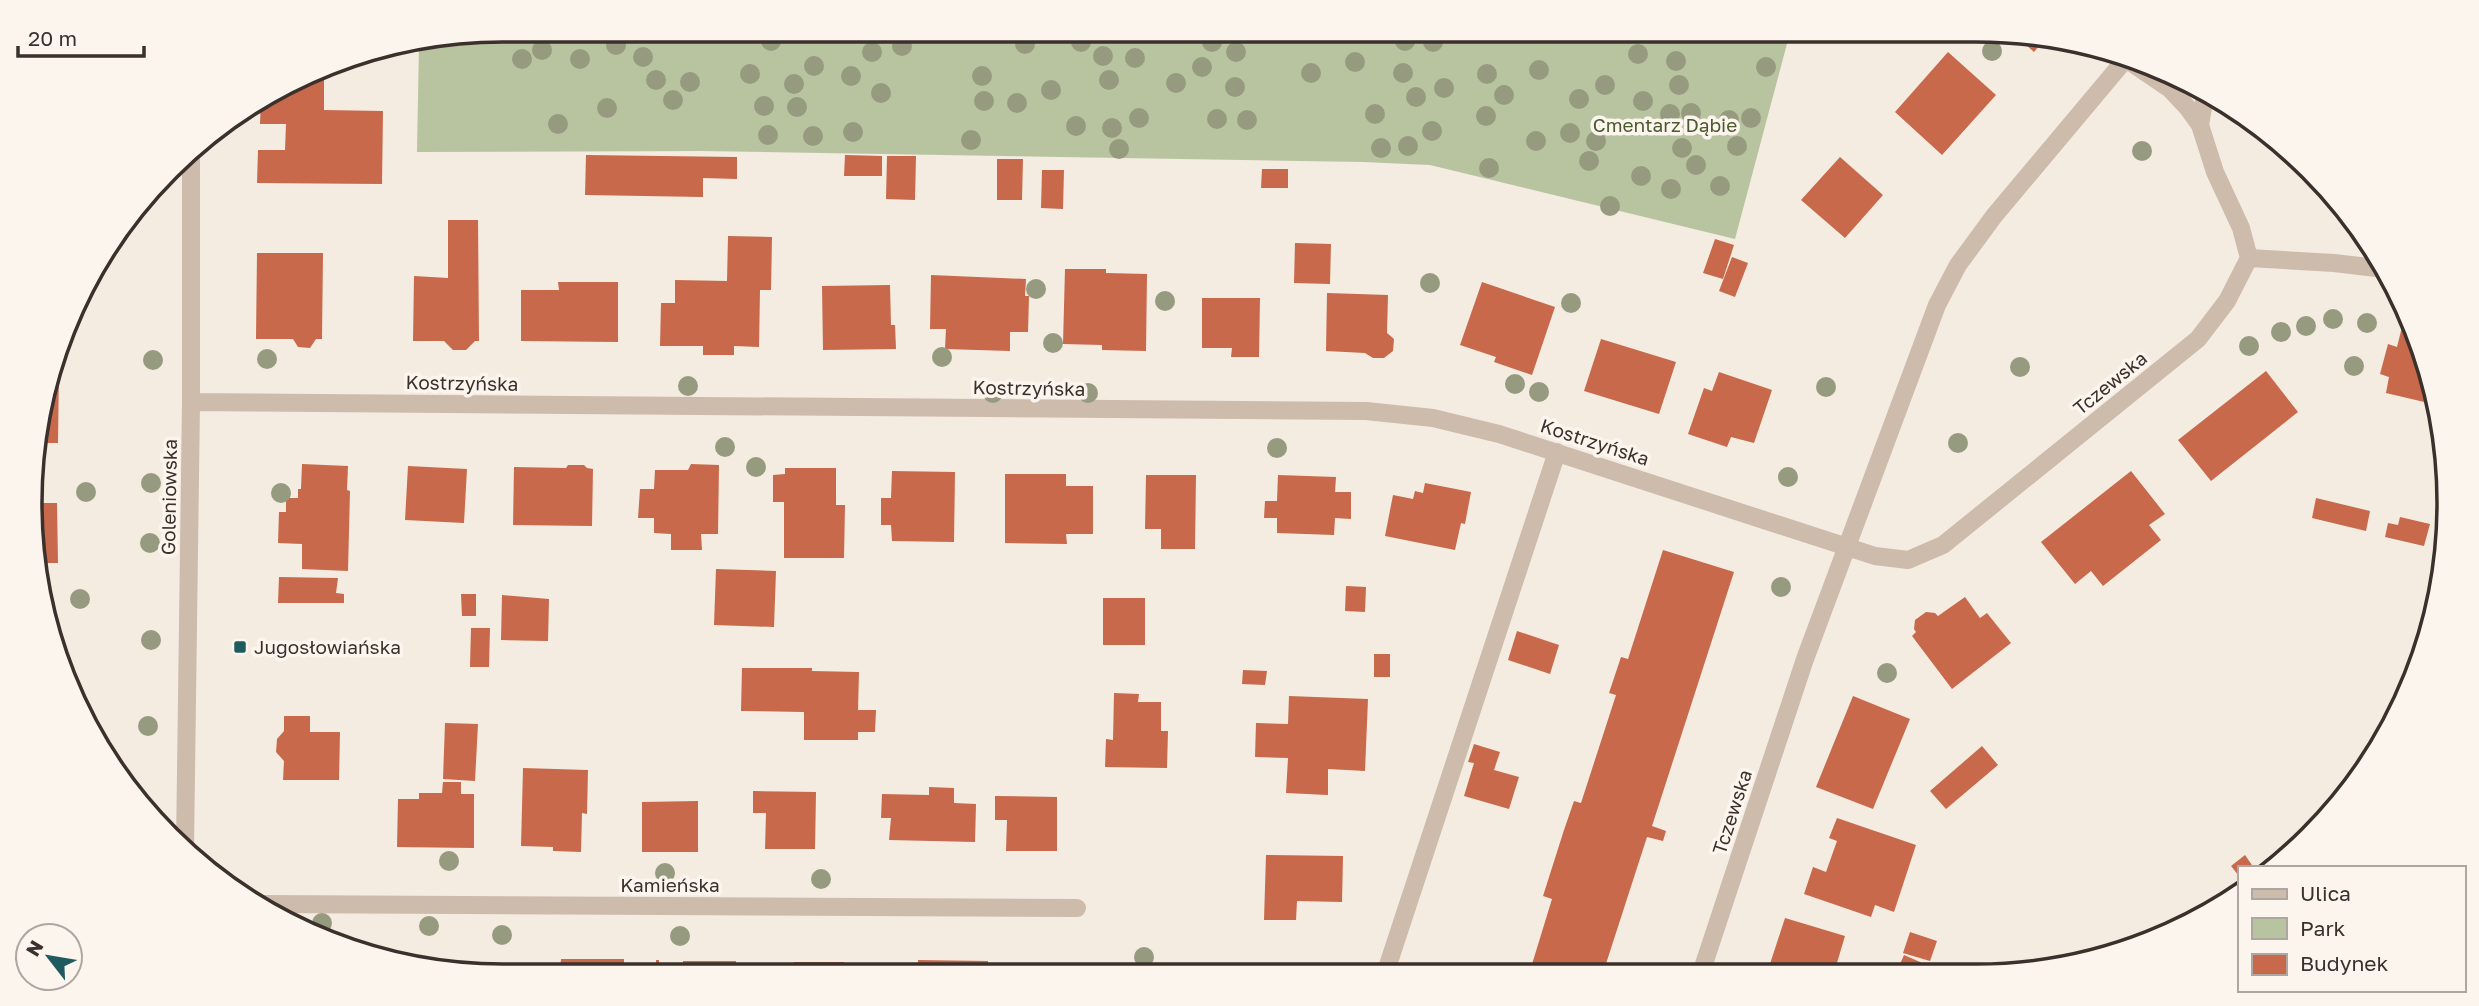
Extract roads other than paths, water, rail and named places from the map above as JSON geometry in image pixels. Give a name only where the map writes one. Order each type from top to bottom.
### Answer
[{"type":"street","name":"Tczewska","points":[[1705,964],[1805,659],[1937,305],[1958,265],[1994,216],[2120,65]]},
{"type":"street","name":"Tczewska","points":[[1846,546],[1875,556],[1908,560],[1943,545],[2198,339],[2227,301],[2249,258],[2241,228],[2215,172],[2200,125],[2187,107],[2157,79]]},
{"type":"street","name":"Tczewska","points":[[2200,125],[2204,102]]},
{"type":"street","name":"Goleniowska","points":[[185,837],[191,164]]},
{"type":"street","points":[[2249,258],[2334,262],[2371,267]]},
{"type":"street","name":"Kostrzyńska","points":[[191,402],[1366,411],[1433,418],[1499,434],[1846,546]]},
{"type":"street","points":[[1388,964],[1557,452]]},
{"type":"street","name":"Kamieńska","points":[[276,904],[1077,908]]},
{"type":"place","name":"Jugosłowiańska","points":[[240,647]]},
{"type":"park label","name":"Cmentarz Dąbie","points":[[1665,125]]}]
